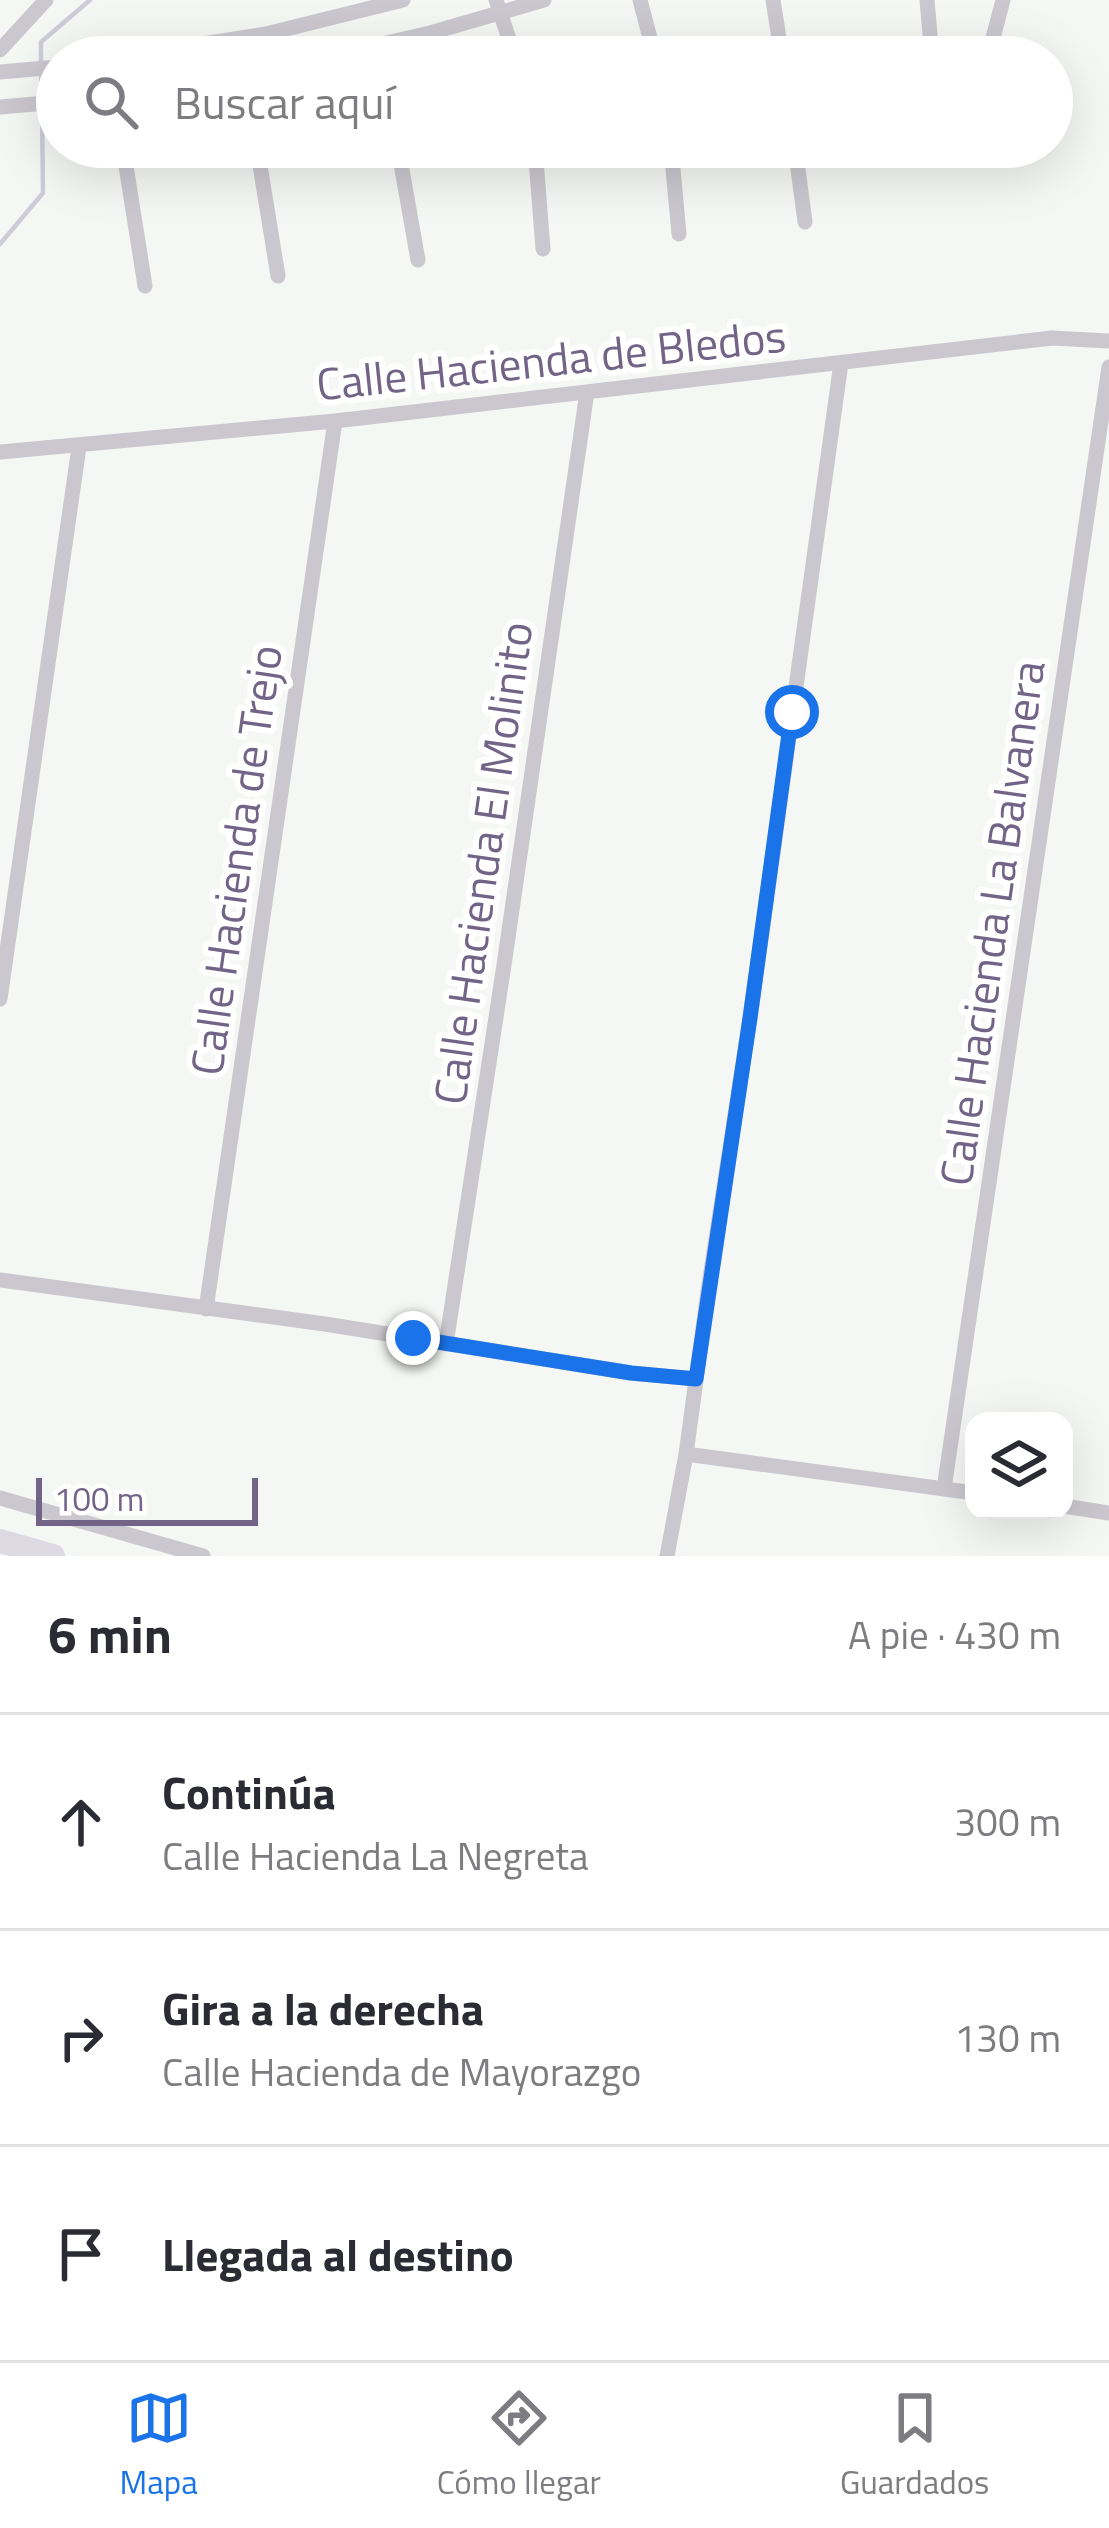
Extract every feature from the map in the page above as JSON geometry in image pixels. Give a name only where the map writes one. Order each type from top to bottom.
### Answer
[{"type":"main road","points":[[0,1541],[53,1556]]},
{"type":"street","points":[[0,50],[46,0]]},
{"type":"street","points":[[254,36],[403,0]]},
{"type":"street","points":[[420,36],[498,6],[544,0]]},
{"type":"street","points":[[640,0],[650,36]]},
{"type":"street","points":[[772,0],[778,36]]},
{"type":"street","points":[[927,0],[930,36]]},
{"type":"street","points":[[994,36],[1003,0]]},
{"type":"street","points":[[498,6],[508,36]]},
{"type":"street","points":[[5,72],[36,69]]},
{"type":"street","points":[[126,168],[145,286]]},
{"type":"street","points":[[260,168],[278,276]]},
{"type":"street","points":[[402,168],[418,260]]},
{"type":"street","points":[[537,168],[543,249]]},
{"type":"street","points":[[673,168],[679,234]]},
{"type":"street","points":[[798,168],[805,222]]},
{"type":"street","name":"Calle Hacienda de Bledos","points":[[0,452],[335,421],[1052,338],[1109,341]]},
{"type":"street","points":[[667,1556],[750,1018],[841,363]]},
{"type":"street","name":"Calle Hacienda La Balvanera","points":[[944,1489],[1109,367]]},
{"type":"street","name":"Calle Hacienda El Molinito","points":[[446,1344],[587,392]]},
{"type":"street","name":"Calle Hacienda de Trejo","points":[[206,1309],[335,421]]},
{"type":"street","points":[[0,999],[79,447]]},
{"type":"street","points":[[0,1280],[696,1379]]},
{"type":"street","points":[[686,1454],[965,1492]]},
{"type":"street","points":[[0,1498],[202,1556]]},
{"type":"street","points":[[1073,1507],[1109,1513]]},
{"type":"waterway","points":[[48,36],[90,0]]},
{"type":"waterway","points":[[0,244],[43,193],[43,168]]},
{"type":"route","points":[[413,1338],[696,1379],[792,712]]}]
